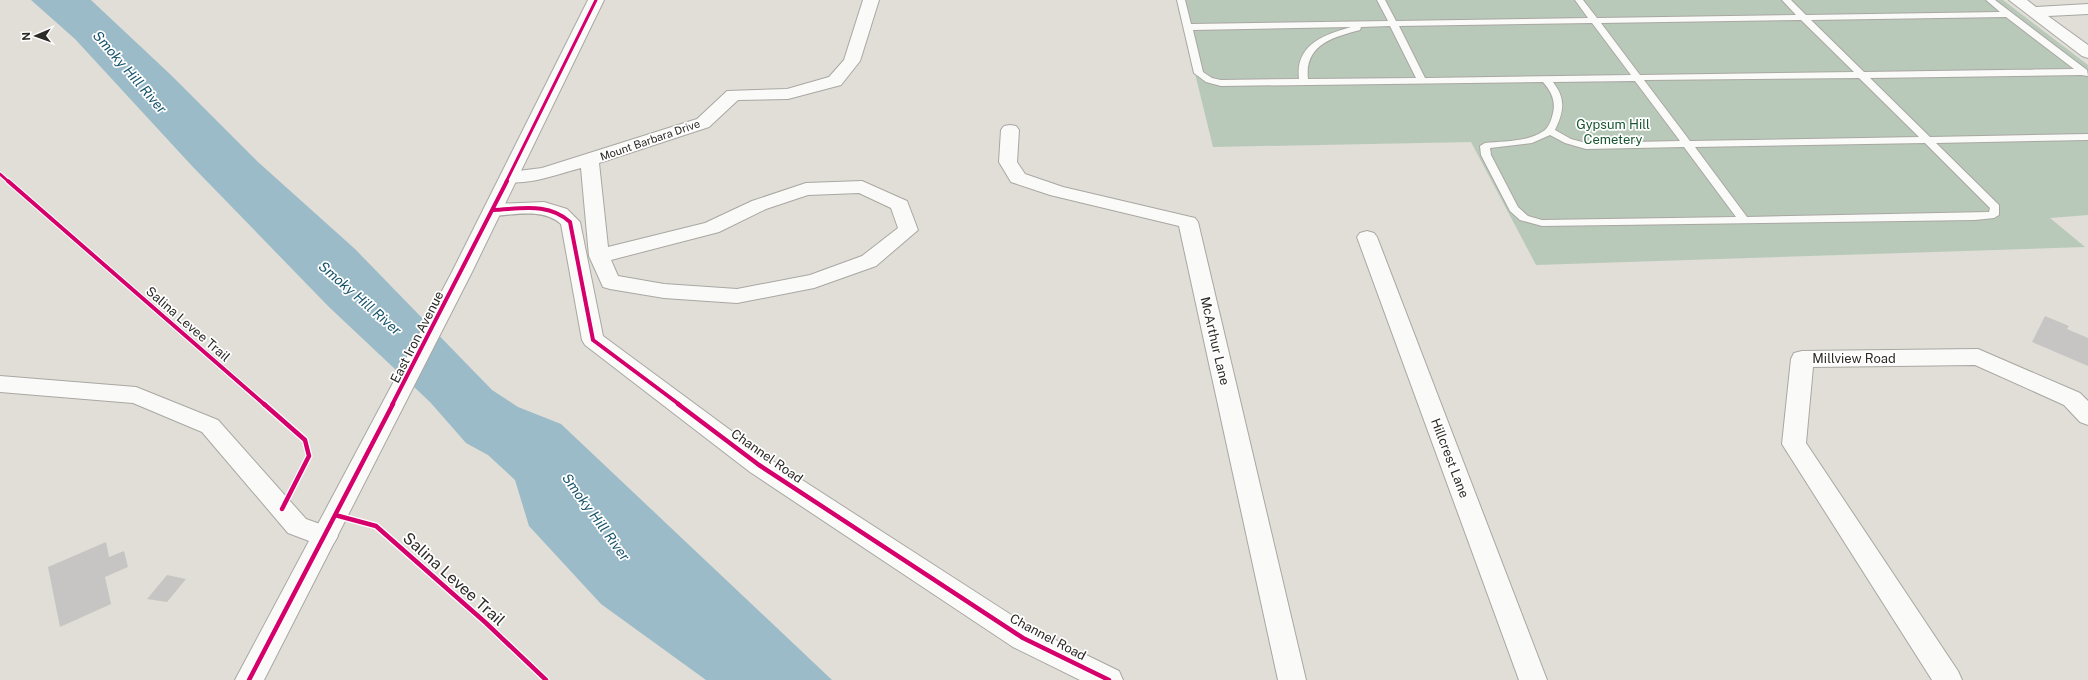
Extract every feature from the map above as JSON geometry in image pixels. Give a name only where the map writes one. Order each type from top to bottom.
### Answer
[{"type":"street","name":"East Iron Avenue","points":[[249,680],[462,272],[596,0]]},
{"type":"street","name":"Mount Barbara Drive","points":[[509,176],[543,172],[590,160],[702,123],[734,95],[788,94],[835,81],[852,61],[871,0]]},
{"type":"street","points":[[2017,0],[2088,53]]},
{"type":"street","points":[[2033,12],[2088,9]]},
{"type":"street","name":"McArthur Lane","points":[[1010,130],[1008,162],[1018,178],[1057,191],[1188,222],[1292,680]]},
{"type":"street","points":[[590,160],[599,256],[610,282],[664,291],[737,296],[814,281],[869,261],[908,230],[900,205],[862,187],[806,190],[759,205],[712,228],[599,256]]},
{"type":"street","name":"Channel Road","points":[[493,210],[544,208],[560,213],[570,222],[593,340],[772,474],[1023,638],[1109,680]]},
{"type":"street","name":"Hillcrest Lane","points":[[1367,237],[1533,680]]},
{"type":"street","name":"Millview Road","points":[[1948,680],[1794,444],[1802,359],[1978,357],[2072,399],[2088,416]]},
{"type":"street","points":[[0,384],[136,395],[210,426],[297,526],[325,536]]},
{"type":"lane","points":[[1181,0],[1199,73],[1209,80],[1221,83],[2086,73]]},
{"type":"lane","points":[[1381,0],[1422,80]]},
{"type":"lane","points":[[1579,0],[1745,221]]},
{"type":"lane","points":[[1546,79],[1556,91],[1559,99],[1558,114],[1550,131],[1532,140],[1485,146],[1486,155],[1514,209],[1524,218],[1542,223],[1975,217],[1994,215],[1995,207],[1786,0]]},
{"type":"lane","points":[[1990,0],[2086,73]]},
{"type":"lane","points":[[1188,27],[1392,22],[2008,14]]},
{"type":"lane","points":[[1304,82],[1302,72],[1304,59],[1316,44],[1333,34],[1378,23]]},
{"type":"lane","points":[[1550,131],[1568,141],[1586,146],[2088,137]]},
{"type":"green space","name":"Gypsum Hill Cemetery","points":[[1177,0],[2003,0],[2088,65],[2088,215],[2050,218],[2085,247],[1536,265],[1471,142],[1213,147]]},
{"type":"water","name":"Smoky Hill River","points":[[31,0],[91,0],[172,76],[258,162],[355,249],[492,390],[518,407],[561,424],[832,680],[706,680],[601,604],[529,526],[515,480],[488,455],[466,443],[430,402],[329,307],[192,166],[75,39]]},
{"type":"building","points":[[2045,316],[2069,326],[2067,329],[2088,338],[2088,366],[2032,342]]},
{"type":"building","points":[[106,542],[109,557],[124,551],[128,567],[105,577],[111,604],[60,627],[48,567]]},
{"type":"building","points":[[167,575],[186,579],[167,602],[147,599]]},
{"type":"cycle path","points":[[249,680],[462,272],[596,0]]},
{"type":"cycle path","name":"Salina Levee Trail","points":[[0,174],[305,440],[309,456],[282,509]]},
{"type":"cycle path","points":[[493,210],[544,208],[560,213],[570,222],[593,340],[759,465],[1023,638],[1109,680]]},
{"type":"cycle path","name":"Salina Levee Trail","points":[[335,515],[376,526],[486,623],[546,680]]}]
